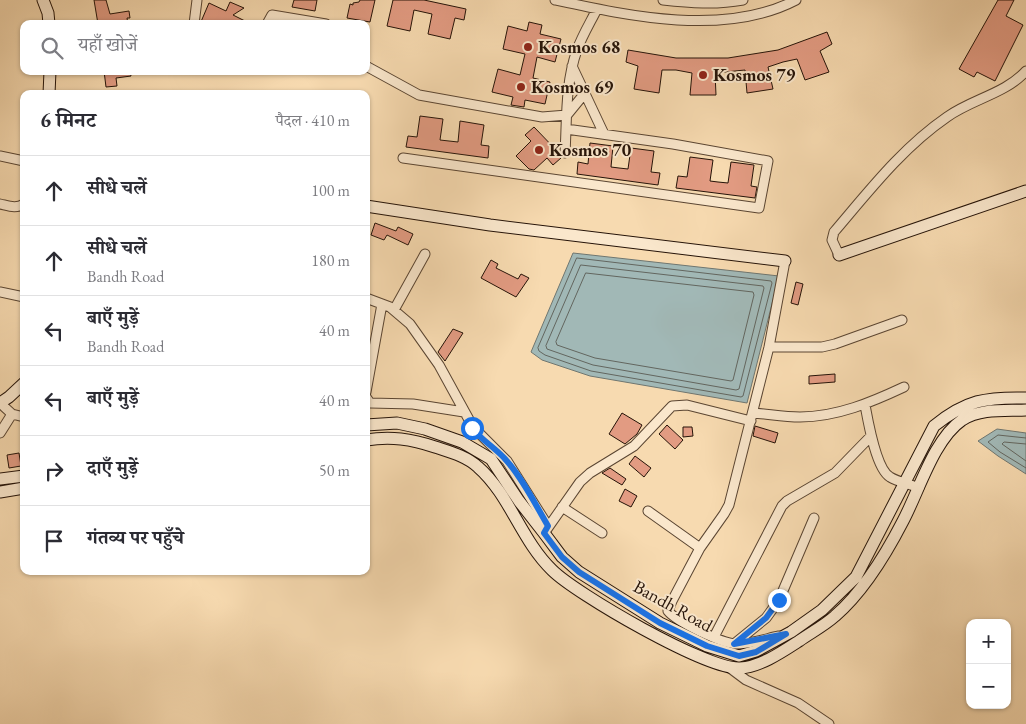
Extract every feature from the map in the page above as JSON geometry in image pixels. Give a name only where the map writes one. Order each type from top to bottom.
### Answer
[{"type":"main road","points":[[43,0],[49,20]]},
{"type":"main road","points":[[49,90],[50,75]]},
{"type":"main road","points":[[839,255],[1026,191]]},
{"type":"main road","points":[[370,207],[490,225],[785,261]]},
{"type":"main road","points":[[0,403],[20,387]]},
{"type":"main road","name":"Bandh Road","points":[[370,425],[397,423],[425,429],[462,442],[492,459],[519,501],[546,530],[562,557],[579,572],[660,623],[707,646],[739,656],[756,652],[822,610],[856,577],[934,426],[950,413],[968,404],[998,397],[1026,398]]},
{"type":"main road","points":[[730,668],[741,668],[779,654],[835,616],[870,578],[903,521],[942,439],[962,420],[981,412],[1026,410]]},
{"type":"main road","name":"Bandh Road","points":[[370,439],[384,437],[412,440],[457,454],[477,466],[502,496],[530,541],[552,570],[585,594],[655,636],[695,655],[730,668]]},
{"type":"main road","points":[[0,479],[20,476]]},
{"type":"main road","points":[[0,492],[20,489]]},
{"type":"main road","points":[[552,570],[562,557]]},
{"type":"street","points":[[194,20],[197,0]]},
{"type":"street","points":[[555,0],[648,17],[690,20],[726,19],[760,14],[796,0]]},
{"type":"street","points":[[663,0],[696,4],[726,3],[743,0]]},
{"type":"street","points":[[690,20],[696,4]]},
{"type":"street","points":[[565,153],[568,87],[572,66],[580,42],[598,9]]},
{"type":"street","points":[[269,20],[272,15],[302,20]]},
{"type":"street","points":[[572,66],[604,134]]},
{"type":"street","points":[[370,68],[419,95],[542,117],[566,115],[585,93]]},
{"type":"street","points":[[839,255],[832,240],[834,232],[877,180],[894,163],[926,133],[947,117],[967,104],[1006,88],[1018,80],[1026,71]]},
{"type":"street","points":[[403,158],[759,208],[768,161],[673,144],[566,129]]},
{"type":"street","points":[[0,156],[20,161]]},
{"type":"street","points":[[0,204],[11,207],[20,205]]},
{"type":"street","points":[[394,310],[425,254]]},
{"type":"street","points":[[785,261],[769,347],[729,506],[700,548],[668,611],[671,615],[690,625],[714,637],[734,644],[786,634]]},
{"type":"street","points":[[0,292],[20,296]]},
{"type":"street","points":[[370,300],[394,310],[410,324],[439,365],[476,432],[499,452],[512,468],[546,530],[580,482],[590,473],[634,446],[672,406],[687,405],[752,417],[802,417],[823,415],[865,405],[904,387]]},
{"type":"street","points":[[370,370],[382,304]]},
{"type":"street","points":[[769,347],[822,347],[902,320]]},
{"type":"street","points":[[0,403],[12,414],[20,416]]},
{"type":"street","points":[[370,403],[413,404],[464,412]]},
{"type":"street","points":[[865,405],[871,436],[884,471],[889,477],[919,488]]},
{"type":"street","points":[[0,433],[12,414]]},
{"type":"street","points":[[714,637],[782,506],[787,501],[835,473],[871,436]]},
{"type":"street","points":[[562,507],[602,534]]},
{"type":"street","points":[[648,511],[700,548]]},
{"type":"street","points":[[734,644],[766,618],[779,600],[814,518]]},
{"type":"street","points":[[730,668],[746,680],[798,702],[829,724]]},
{"type":"water","points":[[573,253],[779,276],[747,403],[590,376],[542,360],[531,352]]},
{"type":"water","points":[[997,429],[1026,433],[1026,474],[978,441]]},
{"type":"building","points":[[94,0],[106,0],[110,14],[129,11],[130,18],[127,18],[127,20],[97,20]]},
{"type":"building","points":[[294,0],[317,0],[315,11],[292,7]]},
{"type":"building","points":[[360,0],[375,0],[370,22],[370,20],[347,18],[350,4],[353,5],[353,3]]},
{"type":"building","points":[[393,0],[424,0],[466,9],[464,20],[455,18],[450,39],[428,34],[432,14],[414,10],[410,31],[387,26]]},
{"type":"building","points":[[998,0],[1014,0],[1006,16],[1023,25],[995,81],[977,72],[974,77],[959,69]]},
{"type":"building","points":[[230,2],[244,8],[233,15],[243,20],[202,20],[209,3],[226,11]]},
{"type":"building","points":[[529,22],[542,25],[540,34],[561,39],[555,62],[537,57],[533,78],[550,82],[545,104],[525,100],[524,107],[511,105],[513,97],[492,92],[498,69],[520,75],[525,54],[503,49],[508,26],[527,31]]},
{"type":"building","points":[[827,32],[832,44],[820,51],[829,72],[805,80],[797,59],[783,62],[768,67],[773,89],[747,93],[745,70],[715,73],[716,95],[690,95],[692,73],[676,70],[662,70],[659,93],[634,89],[638,66],[626,62],[628,50],[676,58],[728,58],[778,50]]},
{"type":"building","points":[[104,75],[131,75],[116,78],[117,86],[106,87]]},
{"type":"building","points":[[420,116],[443,119],[440,140],[458,142],[460,121],[484,125],[481,145],[489,146],[488,158],[406,147],[408,136],[417,137]]},
{"type":"building","name":"Kosmos 70","points":[[534,127],[559,153],[561,158],[553,165],[547,158],[534,170],[529,169],[516,156],[531,141],[525,135]]},
{"type":"building","points":[[590,143],[613,146],[611,167],[619,168],[628,169],[631,148],[654,151],[651,172],[660,173],[658,185],[577,174],[578,162],[588,164]]},
{"type":"building","points":[[690,157],[713,160],[710,181],[728,183],[731,162],[754,165],[751,186],[757,187],[755,198],[676,188],[678,176],[687,177]]},
{"type":"building","points":[[375,223],[396,231],[398,227],[413,234],[408,245],[387,235],[384,240],[371,235]]},
{"type":"building","points":[[491,260],[498,264],[496,268],[518,279],[521,274],[529,278],[516,297],[481,278]]},
{"type":"building","points":[[796,282],[803,284],[798,305],[791,303]]},
{"type":"building","points":[[453,329],[463,333],[445,361],[438,352]]},
{"type":"building","points":[[835,374],[835,382],[809,384],[809,376]]},
{"type":"building","points":[[622,413],[642,425],[637,434],[625,444],[609,434]]},
{"type":"building","points":[[667,425],[683,440],[675,449],[659,434]]},
{"type":"building","points":[[755,426],[778,433],[775,443],[753,436]]},
{"type":"building","points":[[683,427],[692,427],[693,436],[683,437]]},
{"type":"building","points":[[19,453],[20,466],[9,468],[7,455]]},
{"type":"building","points":[[635,456],[651,468],[644,477],[629,464]]},
{"type":"building","points":[[610,468],[626,479],[622,485],[602,473]]},
{"type":"building","points":[[625,489],[637,496],[631,507],[619,501]]},
{"type":"place","name":"Kosmos 68","points":[[528,47]]},
{"type":"place","name":"Kosmos 79","points":[[703,75]]},
{"type":"place","name":"Kosmos 69","points":[[521,87]]},
{"type":"place","name":"Kosmos 70","points":[[539,150]]},
{"type":"route","points":[[472,428],[499,452],[512,468],[548,526],[544,533],[562,557],[579,572],[660,623],[707,646],[739,656],[756,652],[786,634],[734,644],[766,618],[779,600]]}]
